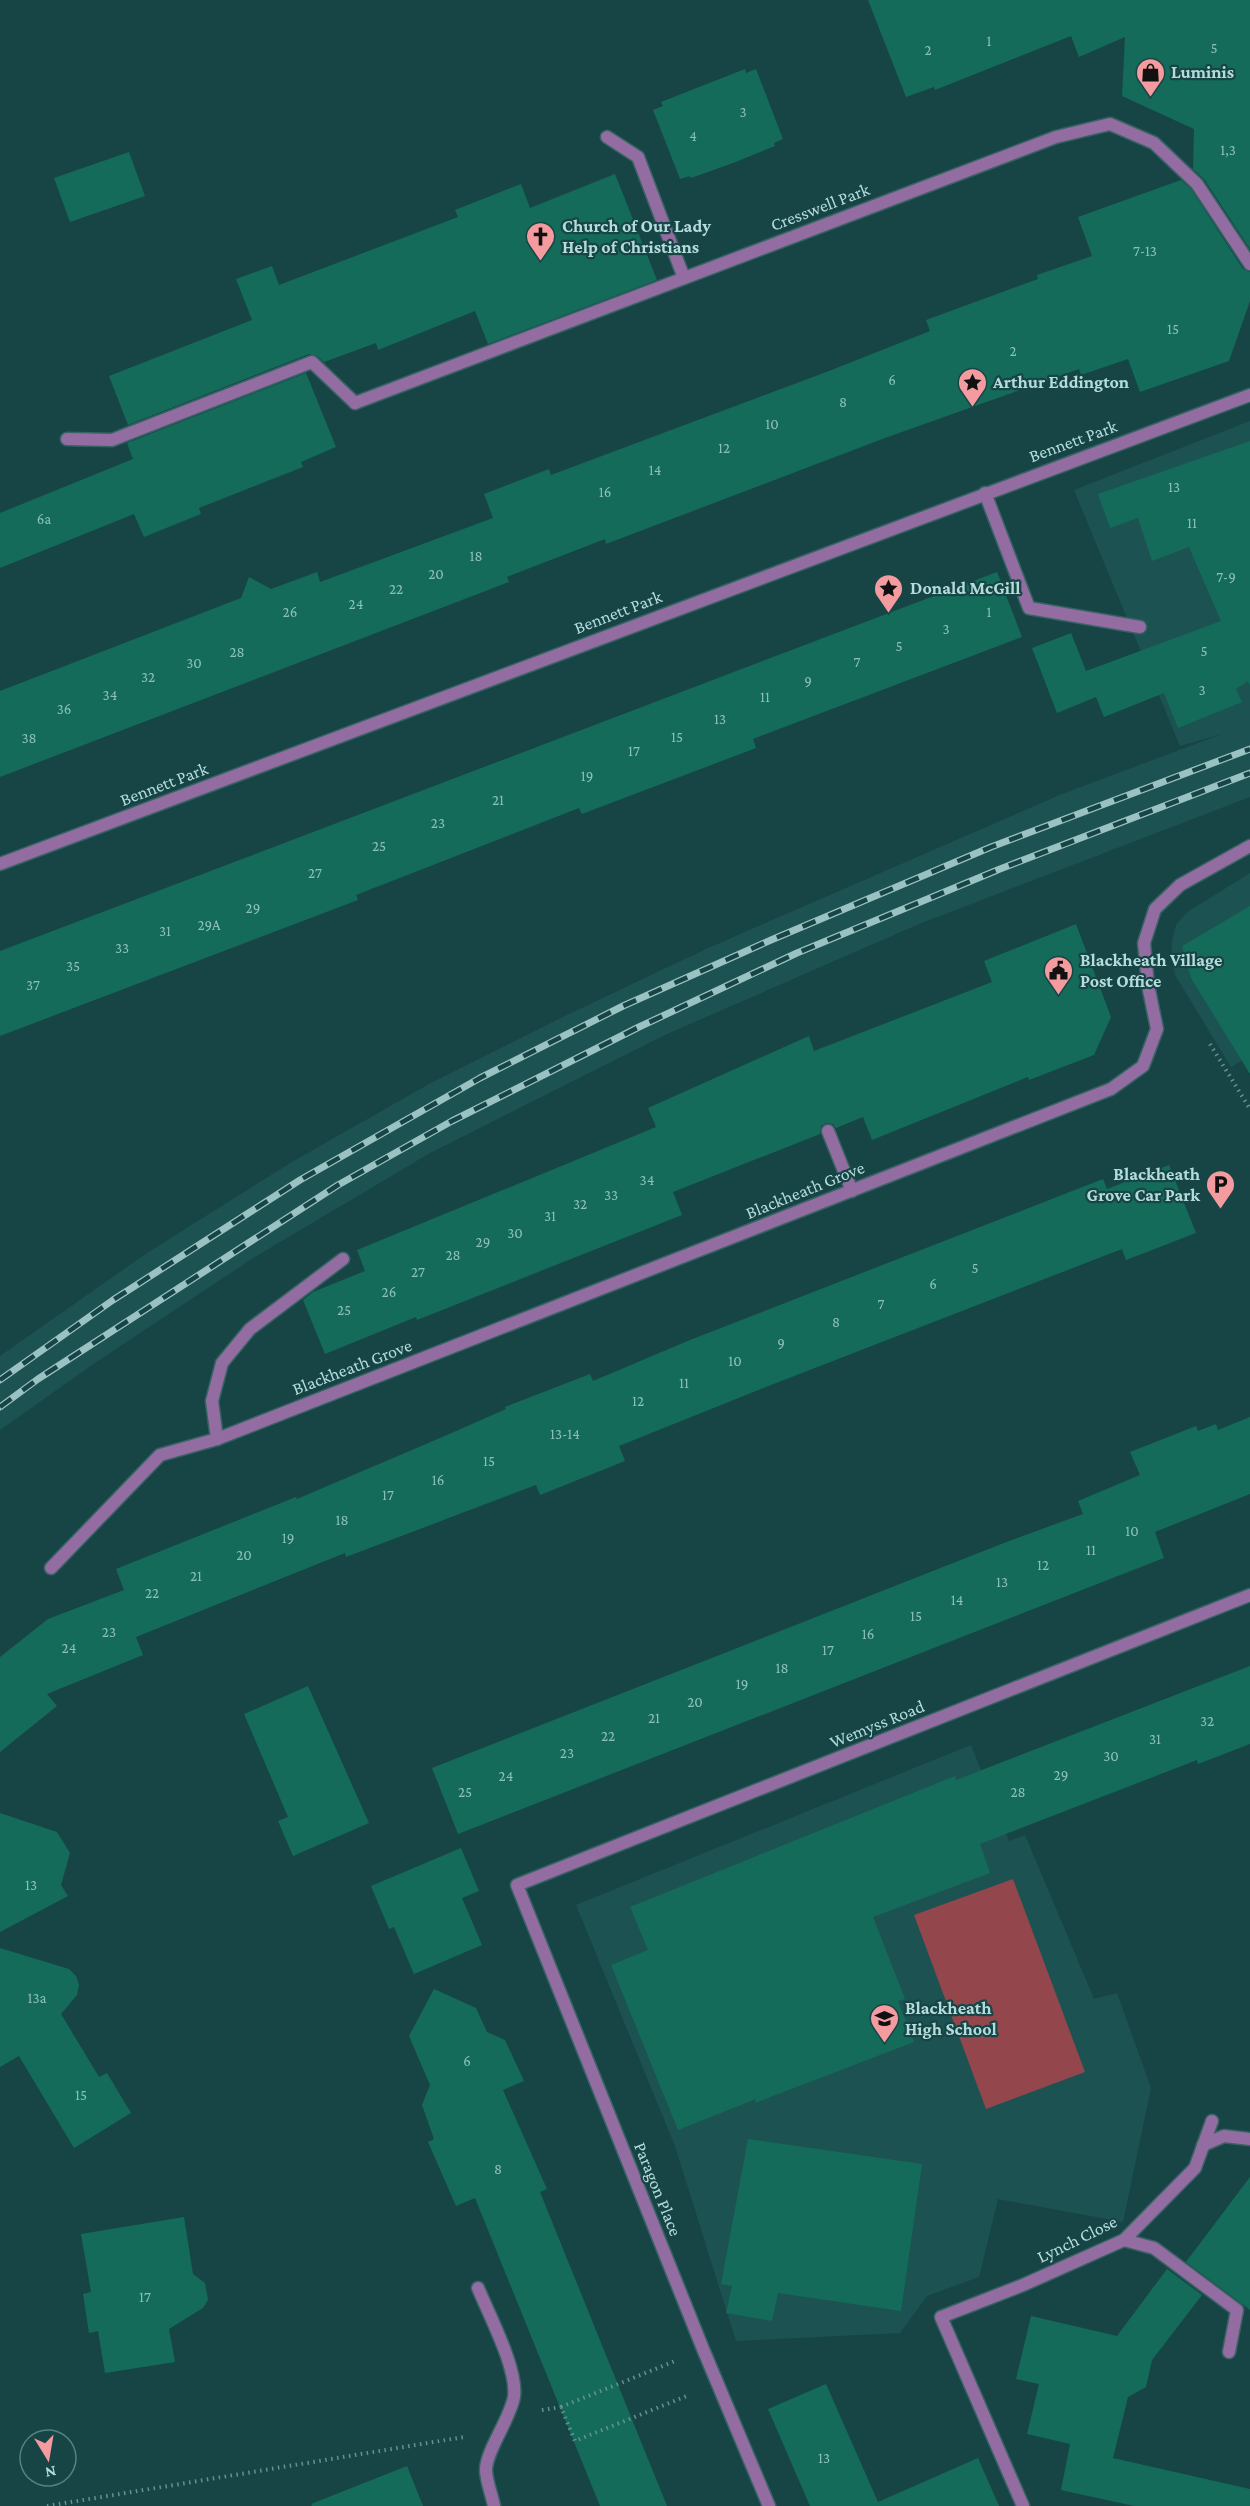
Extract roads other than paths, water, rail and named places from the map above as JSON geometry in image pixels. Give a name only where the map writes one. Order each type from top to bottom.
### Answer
[{"type":"street","name":"Cresswell Park","points":[[67,439],[112,440],[312,362],[356,403],[1056,137],[1110,124],[1154,143],[1197,184],[1250,264]]},
{"type":"street","points":[[607,137],[638,157],[684,278]]},
{"type":"street","name":"Bennett Park","points":[[0,864],[1250,395]]},
{"type":"street","points":[[985,493],[1029,608],[1140,627]]},
{"type":"street","name":"Blackheath Grove","points":[[51,1568],[160,1455],[217,1439],[1112,1089],[1143,1065],[1157,1029],[1148,985],[1144,943],[1155,909],[1180,885],[1250,846]]},
{"type":"street","points":[[828,1131],[852,1191]]},
{"type":"street","points":[[217,1439],[212,1401],[222,1363],[250,1329],[343,1259]]},
{"type":"street","name":"Wemyss Road","points":[[517,1885],[1250,1595]]},
{"type":"street","name":"Paragon Place","points":[[517,1885],[717,2384],[769,2506]]},
{"type":"street","name":"Lynch Close","points":[[1023,2506],[941,2317],[1023,2285],[1125,2240],[1195,2168],[1212,2121]]},
{"type":"street","points":[[1203,2145],[1224,2136],[1250,2139]]},
{"type":"street","points":[[1125,2240],[1154,2248],[1237,2310],[1229,2352]]},
{"type":"street","points":[[478,2288],[512,2370],[514,2395],[508,2417],[500,2431],[486,2469],[494,2506]]},
{"type":"railway","points":[[0,1380],[113,1300],[300,1180],[480,1078],[623,1006],[771,940],[991,847],[1250,749]]},
{"type":"railway","points":[[0,1407],[38,1379],[338,1185],[452,1121],[639,1027],[797,953],[1000,869],[1250,773]]},
{"type":"place","name":"Luminis","points":[[1150,98]]},
{"type":"place","name":"Church of Our Lady Help of Christians","points":[[541,262]]},
{"type":"place","name":"Arthur Eddington","points":[[972,408]]},
{"type":"place","name":"Donald McGill","points":[[889,614]]},
{"type":"place","name":"Blackheath Village Post Office","points":[[1059,996]]},
{"type":"place","name":"Blackheath Grove Car Park","points":[[1221,1210]]},
{"type":"place","name":"Blackheath High School","points":[[884,2044]]}]
